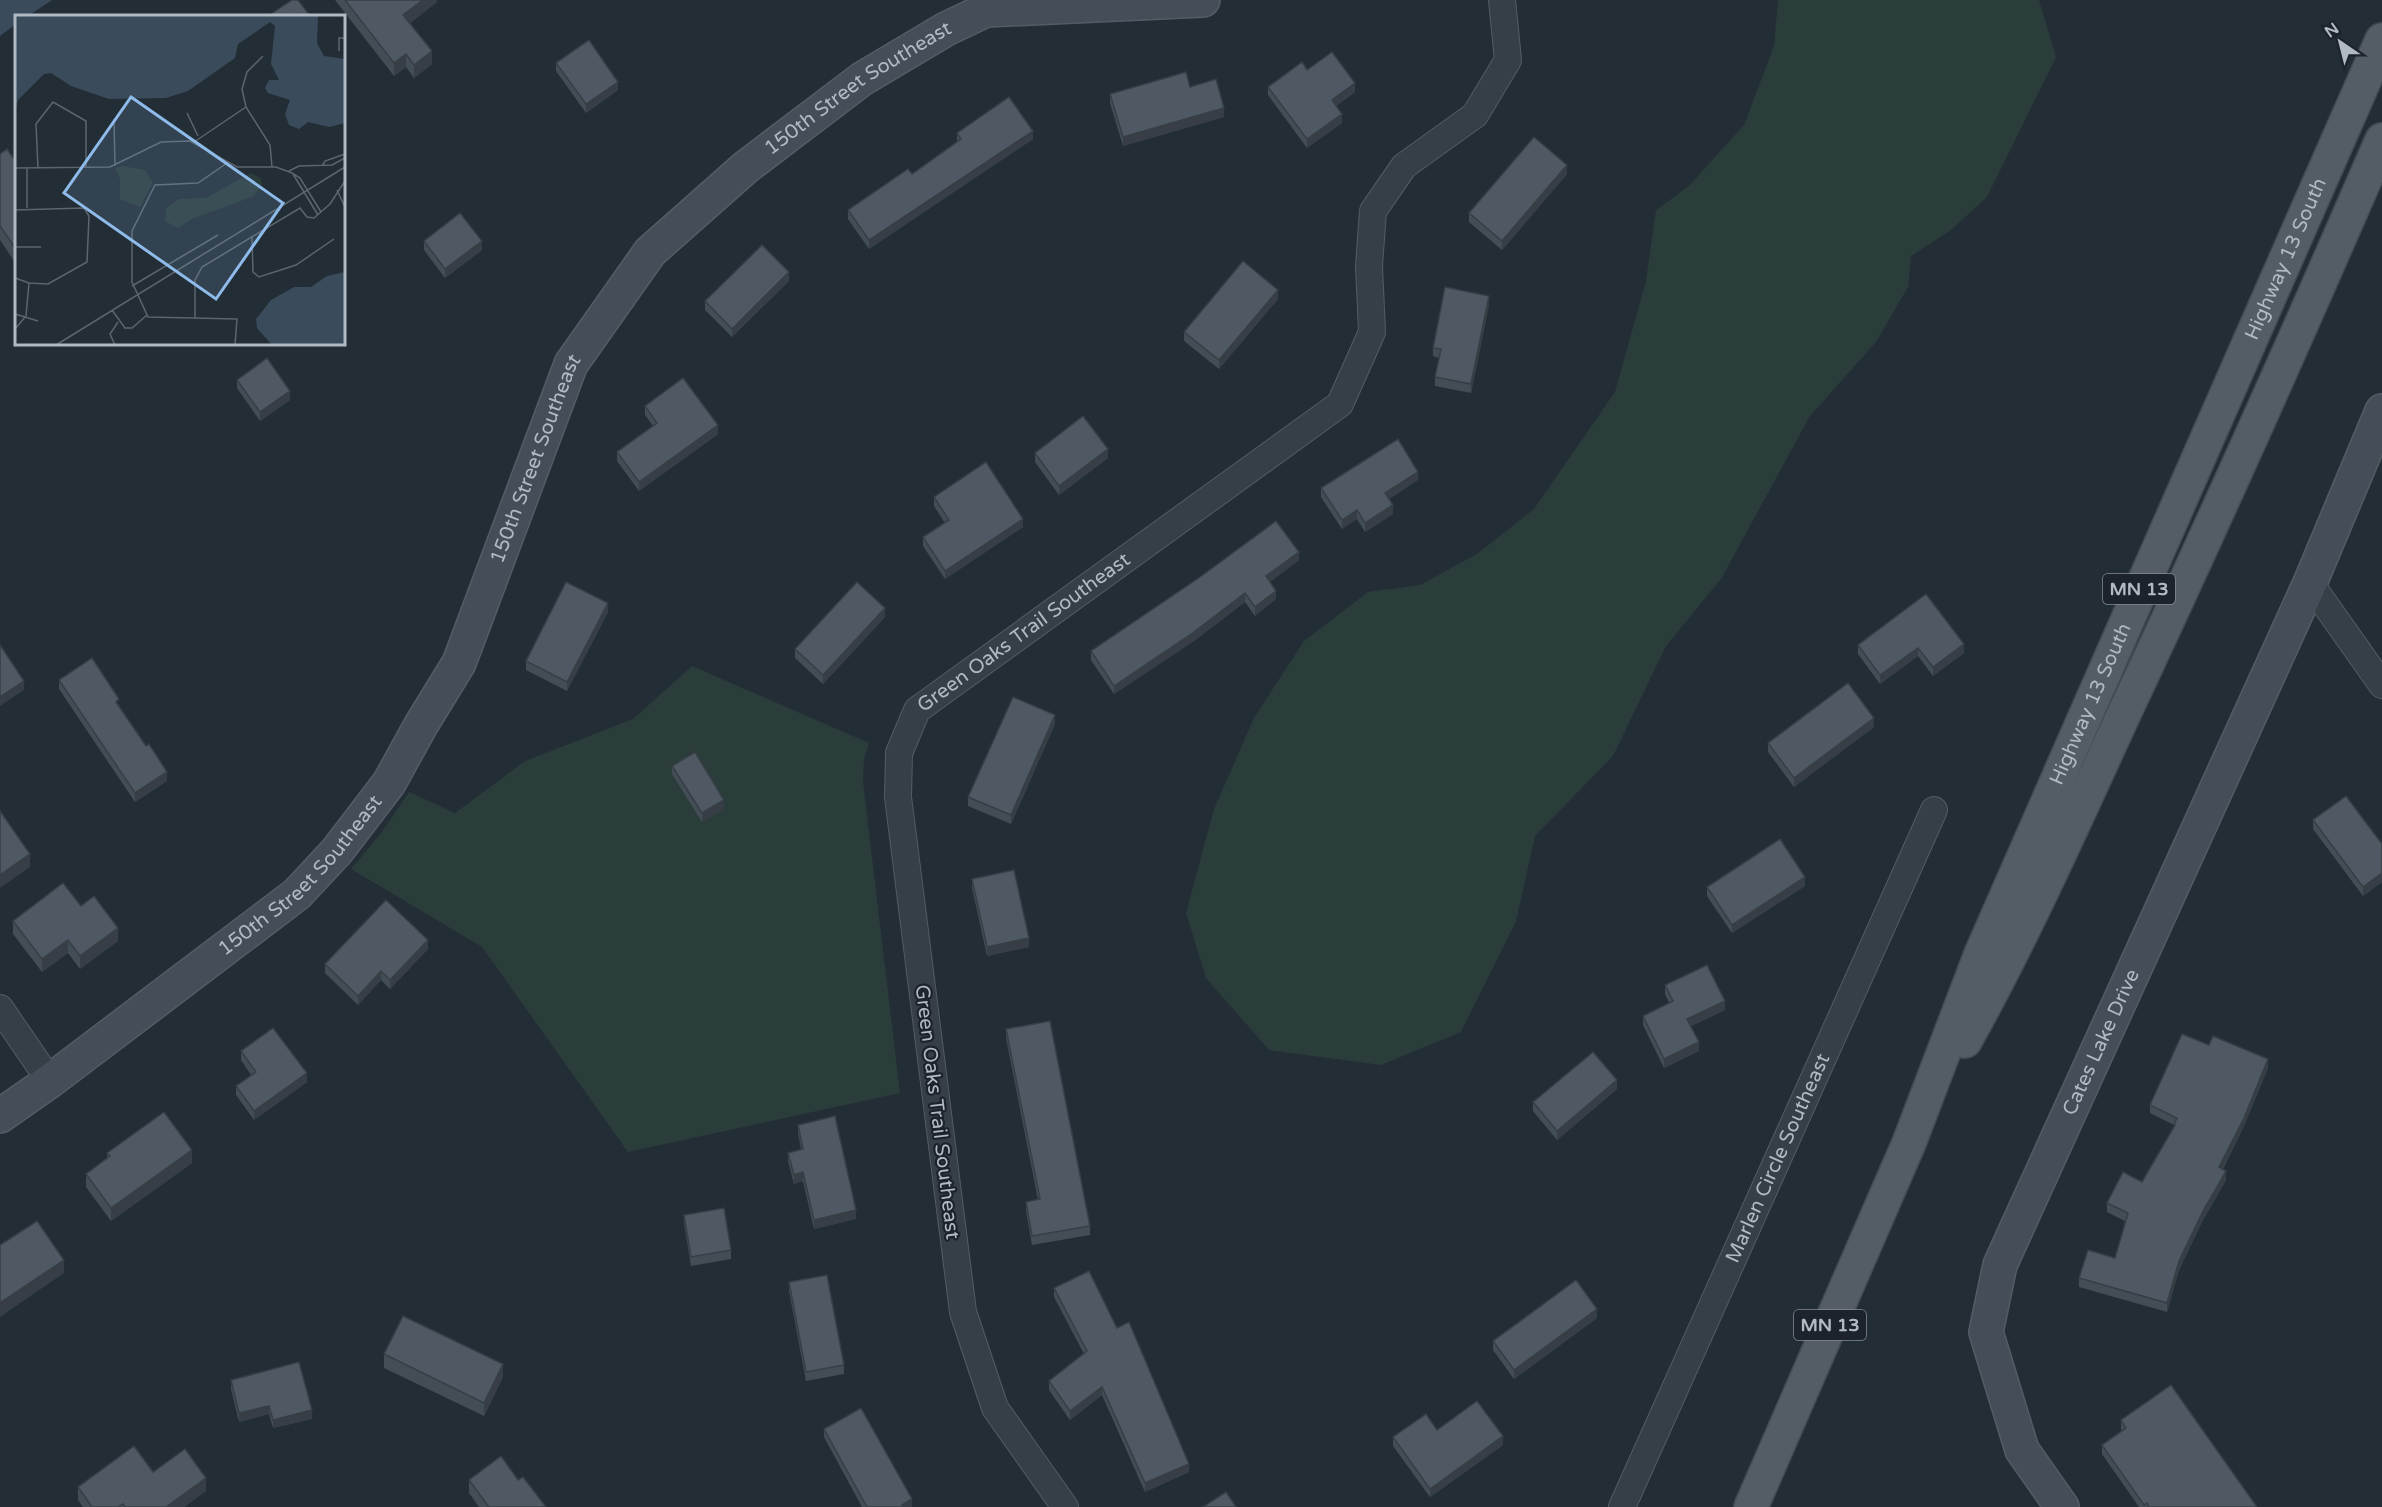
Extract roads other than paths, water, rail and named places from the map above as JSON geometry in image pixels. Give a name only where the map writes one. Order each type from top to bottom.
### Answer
[{"type":"main road","name":"Highway 13 South","points":[[1751,1507],[1909,1143],[1981,954],[2145,574],[2382,40]]},
{"type":"main road","name":"Highway 13 South","points":[[1909,1143],[2006,968],[2199,553],[2382,140]]},
{"type":"street","name":"150th Street Southeast","points":[[0,1116],[50,1081],[297,894],[337,851],[389,783],[420,725],[459,663],[571,364],[650,252],[746,167],[862,79],[985,5],[1203,0]]},
{"type":"street","name":"Green Oaks Trail Southeast","points":[[1065,1507],[995,1408],[963,1312],[898,796],[899,753],[917,710],[1340,404],[1371,332],[1368,266],[1373,211],[1404,166],[1475,115],[1508,60],[1502,0]]},
{"type":"street","name":"Cates Lake Drive","points":[[2062,1507],[2022,1450],[1986,1332],[2000,1265],[2310,583],[2382,411]]},
{"type":"street","points":[[2310,583],[2382,685]]},
{"type":"street","name":"Marlen Circle Southeast","points":[[1622,1507],[1934,810]]},
{"type":"street","points":[[0,1008],[50,1081]]},
{"type":"water","points":[[0,0],[52,0],[30,15],[15,15],[15,25],[0,36]]}]
